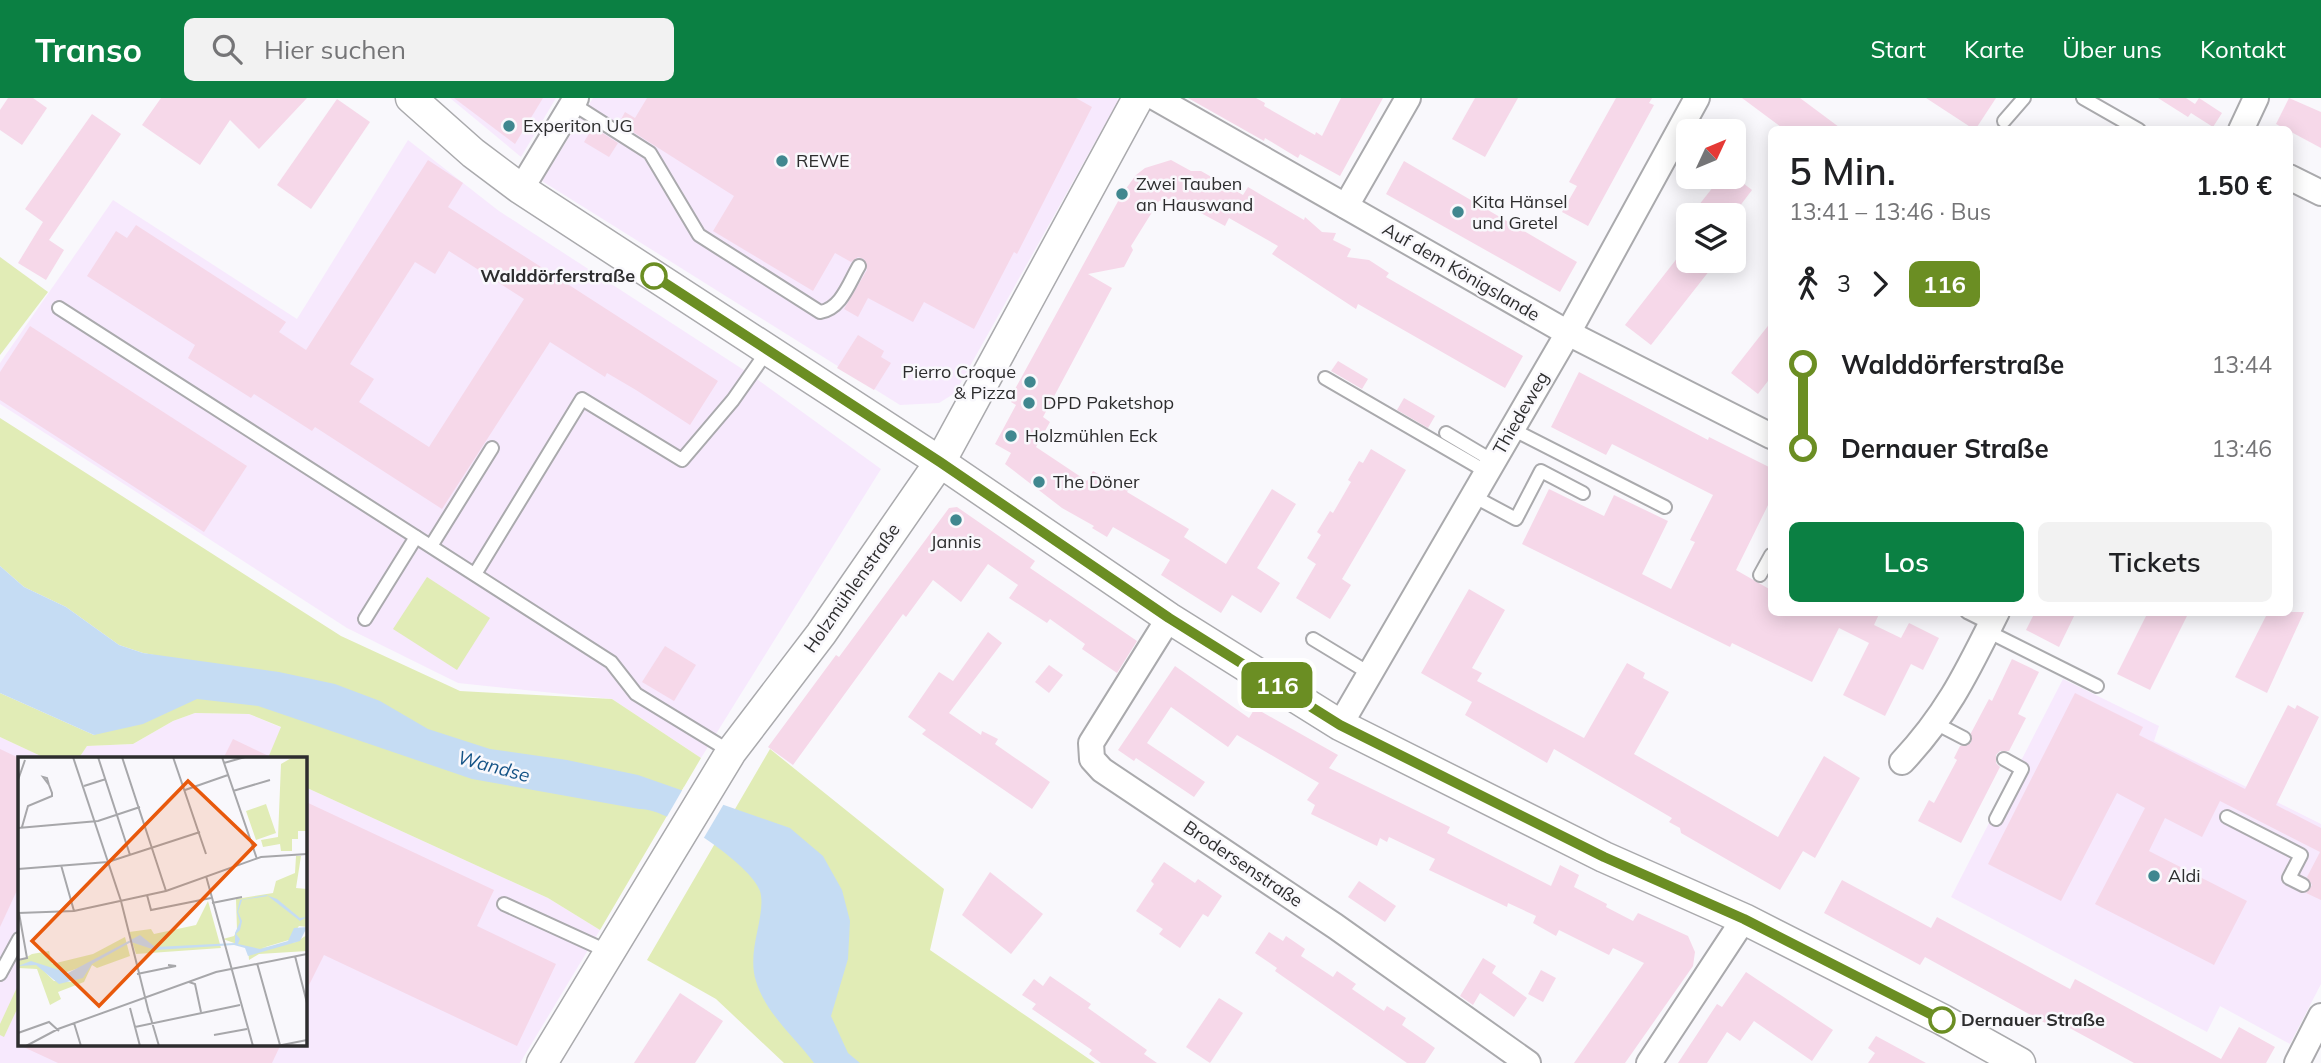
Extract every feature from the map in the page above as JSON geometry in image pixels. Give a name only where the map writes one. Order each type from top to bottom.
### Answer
[{"type":"street","points":[[411,98],[473,153],[521,189],[940,462],[1169,618],[1340,725],[1604,857],[1744,919],[2020,1063]]},
{"type":"street","name":"Holzmühlenstraße","points":[[542,1063],[732,752],[821,634],[940,462],[1138,98]]},
{"type":"street","name":"Auf dem Königslande","points":[[1156,98],[1568,333],[1768,434]]},
{"type":"street","points":[[1346,206],[1408,98]]},
{"type":"street","name":"Thiedeweg","points":[[1340,725],[1568,333],[1697,98]]},
{"type":"street","points":[[2243,126],[2256,98]]},
{"type":"street","points":[[521,189],[574,101]]},
{"type":"street","points":[[2293,179],[2321,193]]},
{"type":"street","name":"Brodersenstraße","points":[[1169,618],[1091,743],[1092,759],[1102,770],[1335,926],[1528,1063]]},
{"type":"street","points":[[1902,762],[1937,724],[1992,623]]},
{"type":"street","points":[[1649,1063],[1744,919]]},
{"type":"street","points":[[2297,1063],[2321,1016]]},
{"type":"lane","points":[[2004,121],[2024,98]]},
{"type":"lane","points":[[2083,98],[2132,126]]},
{"type":"lane","points":[[574,101],[650,153],[699,235],[820,312],[829,310],[839,301],[859,266]]},
{"type":"lane","points":[[59,308],[611,662],[636,694],[732,752]]},
{"type":"lane","points":[[475,574],[582,399],[682,460],[733,400],[768,350]]},
{"type":"lane","points":[[1325,378],[1490,466]]},
{"type":"lane","points":[[1512,429],[1665,507]]},
{"type":"lane","points":[[1446,433],[1490,466]]},
{"type":"lane","points":[[431,546],[492,448]]},
{"type":"lane","points":[[1473,496],[1516,519],[1541,471],[1584,493]]},
{"type":"lane","points":[[365,619],[416,537]]},
{"type":"lane","points":[[1760,575],[1768,560]]},
{"type":"lane","points":[[1992,623],[2097,686]]},
{"type":"lane","points":[[1313,639],[1369,673]]},
{"type":"lane","points":[[1937,724],[1964,738]]},
{"type":"lane","points":[[1996,819],[2022,769],[2004,760]]},
{"type":"lane","points":[[2227,817],[2301,855],[2289,878],[2303,885]]},
{"type":"lane","points":[[504,904],[609,953]]},
{"type":"lane","points":[[0,974],[18,941]]},
{"type":"shaded area","name":"Experiton UG","points":[[450,98],[556,98],[521,157]]},
{"type":"shaded area","points":[[593,98],[1117,98],[1118,101],[955,393],[939,403],[900,405],[542,181]]},
{"type":"shaded area","points":[[408,140],[499,211],[750,374],[881,469],[701,758],[612,699],[458,683],[347,628],[0,404],[0,363],[113,200],[297,319]]},
{"type":"shaded area","points":[[2063,679],[2159,726],[2154,741],[2321,824],[2321,984],[2290,1044],[2220,1006],[2207,1032],[1951,897]]},
{"type":"shaded area","points":[[195,713],[249,714],[282,728],[268,757],[80,757],[87,746],[133,744],[173,721]]},
{"type":"shaded area","points":[[0,737],[43,757],[18,757],[18,1046],[306,1046],[306,787],[548,898],[600,930],[520,1063],[0,1063]]},
{"type":"green space","points":[[0,257],[48,292],[0,355]]},
{"type":"green space","points":[[0,418],[341,636],[460,691],[612,699],[701,758],[600,930],[548,898],[306,787],[306,757],[268,757],[281,727],[249,714],[195,713],[173,721],[133,744],[87,746],[80,757],[43,757],[0,737],[0,693],[94,735],[197,663],[143,653],[119,645],[66,607],[24,587],[0,566]]},
{"type":"green space","points":[[427,577],[490,618],[457,670],[393,629]]},
{"type":"green space","points":[[770,749],[944,889],[930,950],[1095,1063],[784,1063],[716,999],[647,960]]},
{"type":"green space","points":[[18,985],[18,1007],[4,1037],[0,1035],[0,1024]]},
{"type":"water","name":"Wandse","points":[[0,566],[24,587],[66,607],[119,645],[143,653],[279,672],[335,684],[380,701],[428,729],[490,749],[567,760],[638,775],[790,828],[823,856],[842,890],[850,921],[848,959],[831,1016],[848,1053],[860,1063],[814,1063],[773,1014],[761,993],[754,969],[753,957],[761,911],[760,891],[754,880],[741,867],[687,827],[651,811],[472,779],[258,706],[197,699],[143,724],[94,735],[0,693]]},
{"type":"pier","points":[[684,787],[725,802],[702,841],[665,820]]},
{"type":"building","points":[[8,98],[33,98],[47,108],[22,145],[0,130],[0,110]]},
{"type":"building","points":[[161,98],[307,98],[259,149],[230,120],[200,165],[142,125]]},
{"type":"building","name":"Experiton UG","points":[[454,98],[543,98],[515,144]]},
{"type":"building","points":[[647,98],[1076,98],[1092,107],[1017,254],[1014,252],[974,329],[924,302],[913,322],[868,298],[858,317],[844,309],[867,270],[864,259],[858,257],[851,262],[835,253],[813,291],[713,231],[734,196],[619,123],[625,112],[635,118]]},
{"type":"building","points":[[1188,98],[1256,98],[1265,103],[1264,106],[1315,135],[1316,132],[1322,136],[1341,98],[1383,98],[1340,176],[1300,154],[1298,158],[1265,138],[1264,141]]},
{"type":"building","points":[[1475,98],[1518,98],[1485,157],[1452,139]]},
{"type":"building","points":[[1616,98],[1652,98],[1649,103],[1654,105],[1588,226],[1562,212],[1577,186],[1569,182]]},
{"type":"building","points":[[1742,98],[1800,98],[1838,126],[1780,126]]},
{"type":"building","points":[[1926,98],[1996,98],[1978,126],[1969,126]]},
{"type":"building","points":[[2158,98],[2186,98],[2195,104],[2199,98],[2222,113],[2214,126],[2191,113],[2188,117]]},
{"type":"building","points":[[2289,98],[2321,112],[2321,148],[2293,133],[2293,126],[2276,124]]},
{"type":"building","points":[[337,99],[370,122],[311,209],[277,185]]},
{"type":"building","points":[[92,114],[121,134],[49,240],[64,250],[46,280],[18,263],[43,222],[25,209]]},
{"type":"building","points":[[593,127],[618,143],[609,157],[584,142]]},
{"type":"building","points":[[428,160],[463,183],[448,207],[718,381],[690,425],[636,390],[607,373],[605,377],[550,342],[442,509],[315,427],[312,431],[254,394],[251,398],[188,358],[195,345],[87,276],[116,231],[127,238],[136,225],[286,322],[279,332],[306,350]],"holes":[[[449,251],[524,299],[429,447],[359,402],[374,379],[350,364],[415,262],[435,274]]]},
{"type":"building","points":[[1171,160],[1191,171],[1201,171],[1243,195],[1248,187],[1304,220],[1305,217],[1322,232],[1336,233],[1333,240],[1351,249],[1347,257],[1369,260],[1389,273],[1386,277],[1523,356],[1505,388],[1358,304],[1356,309],[1272,254],[1278,246],[1229,218],[1225,226],[1173,198],[1159,201],[1131,246],[1133,250],[1124,267],[1088,274],[1112,288],[1043,417],[1050,422],[1036,447],[1087,481],[1093,471],[1105,478],[1108,474],[1130,487],[1127,492],[1189,529],[1184,537],[1226,564],[1272,489],[1296,504],[1257,568],[1280,583],[1261,613],[1232,595],[1221,613],[1161,575],[1170,560],[1113,527],[1107,537],[1092,528],[1094,526],[1062,508],[1005,464],[1011,453],[995,444],[1016,405],[1011,402],[1017,390],[1015,389],[1122,194],[1136,175],[1145,168]]},
{"type":"building","points":[[1404,161],[1577,262],[1560,292],[1386,194]]},
{"type":"building","points":[[1746,185],[1752,190],[1742,203],[1700,203],[1712,189],[1746,189]]},
{"type":"building","points":[[1676,260],[1676,273],[1708,273],[1651,345],[1625,325]]},
{"type":"building","points":[[30,326],[247,466],[204,532],[0,400],[0,372]]},
{"type":"building","points":[[1768,326],[1768,381],[1758,394],[1731,373]]},
{"type":"building","points":[[858,335],[884,351],[881,357],[891,363],[874,390],[837,368]]},
{"type":"building","points":[[1338,361],[1368,379],[1362,389],[1331,371]]},
{"type":"building","points":[[1579,372],[1708,440],[1709,437],[1768,466],[1768,505],[1736,570],[1768,588],[1768,616],[1878,616],[1874,625],[1901,638],[1909,623],[1939,638],[1923,670],[1911,664],[1885,716],[1843,695],[1869,643],[1839,628],[1812,682],[1732,643],[1730,647],[1522,544],[1549,489],[1604,516],[1614,495],[1668,521],[1642,574],[1671,589],[1695,542],[1690,540],[1713,495],[1612,444],[1606,455],[1551,427]]},
{"type":"building","points":[[1404,398],[1435,416],[1428,428],[1397,410]]},
{"type":"building","points":[[1371,449],[1406,470],[1342,579],[1351,585],[1330,619],[1296,598],[1316,564],[1307,558],[1321,535],[1317,532],[1330,511],[1333,513],[1351,482],[1348,480],[1359,461],[1363,463]]},
{"type":"building","points":[[957,507],[1035,561],[1030,568],[1137,641],[1117,673],[1082,649],[1085,644],[1050,619],[1047,623],[1009,598],[1018,585],[988,564],[961,602],[933,580],[906,617],[903,614],[793,765],[768,747],[836,655],[839,657],[949,508]]},
{"type":"building","points":[[1469,589],[1505,610],[1472,668],[1482,673],[1477,681],[1584,738],[1627,663],[1645,673],[1643,678],[1669,692],[1634,754],[1778,837],[1824,756],[1860,778],[1815,858],[1803,851],[1780,890],[1681,833],[1680,828],[1669,822],[1672,818],[1554,749],[1547,763],[1465,715],[1472,702],[1421,673]]},
{"type":"building","points":[[2293,612],[2304,612],[2267,693],[2235,677],[2266,616],[2293,616]]},
{"type":"building","points":[[2033,616],[2074,616],[2059,647],[2026,630]]},
{"type":"building","points":[[2146,616],[2187,616],[2150,690],[2117,674]]},
{"type":"building","points":[[988,632],[1002,643],[949,713],[981,735],[982,731],[998,739],[995,744],[1050,782],[1032,809],[922,734],[926,730],[908,717],[939,672],[953,681]]},
{"type":"building","points":[[665,646],[696,665],[674,701],[642,682]]},
{"type":"building","points":[[2012,659],[2039,672],[2018,714],[2026,718],[2009,751],[2000,751],[1996,755],[1996,763],[2000,767],[1961,843],[1918,821],[1929,800],[1934,803],[1957,760],[1954,758],[1960,746],[1971,743],[1971,733],[1989,699],[1992,701]]},
{"type":"building","points":[[1049,665],[1063,675],[1049,693],[1035,682]]},
{"type":"building","points":[[1175,666],[1249,718],[1255,708],[1338,755],[1329,768],[1450,827],[1447,833],[1551,886],[1560,865],[1579,875],[1574,887],[1607,904],[1606,907],[1633,921],[1638,913],[1688,936],[1695,952],[1693,966],[1625,1063],[1574,1063],[1644,963],[1613,948],[1609,955],[1559,930],[1556,936],[1533,923],[1536,916],[1508,903],[1507,907],[1429,870],[1435,859],[1389,837],[1387,842],[1380,838],[1377,846],[1311,814],[1315,805],[1307,800],[1319,783],[1237,735],[1228,747],[1171,707],[1147,743],[1205,782],[1194,797],[1136,758],[1134,761],[1118,750]]},
{"type":"building","points":[[2075,693],[2143,727],[2139,735],[2245,789],[2288,705],[2295,709],[2297,705],[2319,717],[2276,805],[2321,828],[2321,900],[2306,893],[2312,885],[2307,877],[2320,852],[2220,801],[2202,837],[2165,818],[2149,851],[2247,901],[2214,965],[2095,904],[2145,808],[2117,793],[2061,901],[1988,864]]},
{"type":"building","points":[[233,739],[271,757],[224,757]]},
{"type":"building","points":[[0,749],[18,758],[18,888],[0,927]]},
{"type":"building","points":[[306,802],[494,890],[477,926],[556,964],[517,1046],[324,955],[306,991]]},
{"type":"building","points":[[1164,862],[1195,883],[1198,879],[1222,896],[1208,917],[1203,914],[1180,948],[1159,934],[1163,929],[1136,911],[1154,884],[1151,881]]},
{"type":"building","points":[[990,872],[1043,914],[1011,954],[962,915]]},
{"type":"building","points":[[1842,880],[1931,928],[1937,917],[2070,989],[2075,979],[2221,1059],[2239,1027],[2275,1047],[2266,1063],[2134,1063],[2053,1019],[2049,1025],[1925,957],[1920,965],[1824,913]]},
{"type":"building","points":[[1359,881],[1396,906],[1385,922],[1348,897]]},
{"type":"building","points":[[1269,932],[1283,941],[1286,936],[1305,949],[1301,956],[1333,977],[1337,971],[1356,984],[1352,989],[1384,1011],[1387,1006],[1406,1018],[1402,1025],[1435,1048],[1425,1063],[1407,1063],[1275,971],[1277,968],[1255,953]]},
{"type":"building","points":[[1483,958],[1496,966],[1492,973],[1527,998],[1514,1017],[1480,993],[1473,1005],[1460,996]]},
{"type":"building","points":[[1541,970],[1556,978],[1543,1002],[1528,994]]},
{"type":"building","points":[[1746,972],[1833,1030],[1812,1061],[1754,1021],[1740,1041],[1727,1032],[1707,1063],[1678,1063],[1717,1004],[1722,1007]]},
{"type":"building","points":[[1050,976],[1091,1004],[1088,1008],[1147,1050],[1144,1054],[1157,1063],[1101,1063],[1089,1054],[1092,1050],[1032,1009],[1036,1004],[1022,995],[1034,979],[1043,986]]},
{"type":"building","points":[[680,993],[723,1021],[695,1063],[634,1063]]},
{"type":"building","points":[[1219,998],[1243,1013],[1210,1063],[1186,1047]]},
{"type":"building","points":[[1876,1036],[1926,1063],[1868,1063],[1875,1053],[1868,1048]]},
{"type":"building","points":[[21,1046],[280,1046],[272,1063],[58,1063]]},
{"type":"bus line","name":"116","points":[[654,276],[940,462],[1169,618],[1340,725],[1604,857],[1744,919],[1942,1020]]},
{"type":"place","name":"Experiton UG","points":[[509,126]]},
{"type":"place","name":"REWE","points":[[782,161]]},
{"type":"place","name":"Zwei Tauben an Hauswand","points":[[1122,194]]},
{"type":"place","name":"Kita Hänsel und Gretel","points":[[1458,212]]},
{"type":"place","name":"Walddörferstraße","points":[[654,276]]},
{"type":"place","name":"Pierro Croque & Pizza","points":[[1030,382]]},
{"type":"place","name":"DPD Paketshop","points":[[1029,403]]},
{"type":"place","name":"Holzmühlen Eck","points":[[1011,436]]},
{"type":"place","name":"The Döner","points":[[1039,482]]},
{"type":"place","name":"Jannis","points":[[956,520]]},
{"type":"place","name":"Aldi","points":[[2154,876]]},
{"type":"place","name":"Dernauer Straße","points":[[1942,1020]]}]
